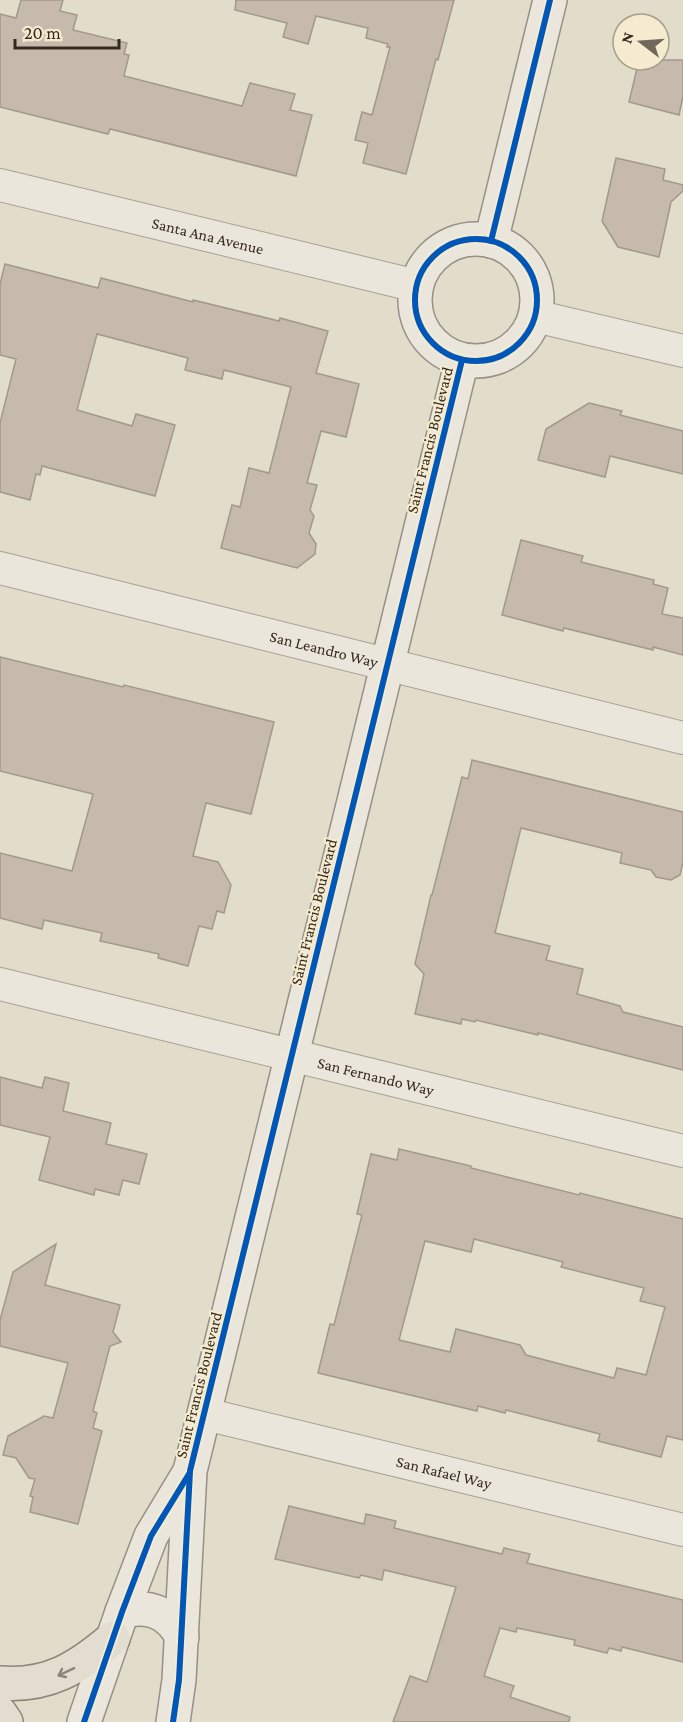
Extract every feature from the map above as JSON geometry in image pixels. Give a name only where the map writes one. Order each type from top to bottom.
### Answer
[{"type":"main road","points":[[492,241],[550,0]]},
{"type":"main road","points":[[417,286],[420,275],[427,264],[445,248],[467,240],[492,241],[513,251],[529,269],[537,292],[536,316]]},
{"type":"main road","name":"Saint Francis Boulevard","points":[[417,286],[416,310],[424,333],[440,350],[462,360],[486,361],[507,352],[525,337],[536,316]]},
{"type":"main road","name":"Saint Francis Boulevard","points":[[173,1722],[182,1637],[190,1471],[462,360]]},
{"type":"main road","name":"Saint Francis Boulevard","points":[[84,1722],[117,1625],[151,1536],[190,1471]]},
{"type":"main road","points":[[0,1683],[39,1681],[59,1675],[90,1657],[133,1609],[156,1611],[167,1616],[182,1637]]},
{"type":"main road","points":[[179,1680],[191,1722]]},
{"type":"main road","points":[[0,1713],[6,1722]]},
{"type":"street","name":"Santa Ana Avenue","points":[[0,184],[417,286]]},
{"type":"street","points":[[536,316],[683,351]]},
{"type":"street","name":"San Leandro Way","points":[[0,568],[683,738]]},
{"type":"street","name":"San Fernando Way","points":[[0,984],[683,1151]]},
{"type":"street","name":"San Rafael Way","points":[[205,1414],[683,1530]]},
{"type":"building","points":[[21,0],[63,0],[60,11],[77,15],[73,30],[127,43],[124,54],[129,55],[124,76],[242,106],[250,83],[295,94],[290,110],[312,115],[296,176],[110,129],[108,134],[0,107],[0,14],[16,18]]},
{"type":"building","points":[[236,0],[454,0],[406,174],[363,163],[368,143],[355,140],[362,112],[372,115],[390,47],[387,47],[388,44],[366,38],[368,28],[316,16],[308,44],[283,37],[287,23],[235,10]]},
{"type":"building","points":[[671,60],[683,60],[683,96],[679,115],[629,102],[636,72],[671,72]]},
{"type":"building","points":[[616,158],[665,169],[663,180],[683,185],[683,191],[671,202],[659,257],[618,247],[602,221]]},
{"type":"building","points":[[5,264],[98,288],[101,278],[193,302],[193,300],[279,321],[280,318],[328,331],[316,373],[359,384],[346,437],[321,431],[307,483],[317,485],[310,510],[314,516],[309,533],[316,544],[315,554],[297,568],[221,548],[232,505],[240,507],[249,468],[269,473],[291,387],[224,370],[222,379],[185,370],[188,358],[97,334],[77,410],[132,426],[136,414],[175,425],[155,496],[42,466],[40,475],[36,474],[30,500],[0,492],[0,423],[16,359],[0,355],[0,284]]},
{"type":"building","points":[[589,403],[622,411],[620,415],[683,431],[683,474],[610,456],[605,477],[538,460],[546,429]]},
{"type":"building","points":[[521,540],[583,556],[581,562],[654,580],[653,584],[668,588],[662,614],[683,618],[683,655],[564,628],[563,631],[502,615]]},
{"type":"building","points":[[0,657],[274,722],[251,814],[206,803],[193,856],[218,862],[231,885],[224,913],[217,911],[212,929],[199,926],[188,966],[158,958],[159,954],[100,941],[102,933],[44,920],[42,929],[0,918],[0,853],[72,871],[93,794],[0,771]]},
{"type":"building","points":[[472,760],[683,812],[683,862],[680,875],[671,880],[656,877],[651,870],[620,863],[622,853],[521,828],[495,933],[550,946],[546,960],[583,969],[577,994],[620,1006],[623,1012],[683,1027],[683,1070],[538,1033],[538,1035],[476,1020],[475,1022],[462,1019],[461,1024],[415,1014],[424,974],[415,964],[462,777],[468,779]]},
{"type":"building","points":[[0,1077],[42,1088],[45,1077],[69,1083],[63,1111],[111,1123],[106,1144],[147,1154],[139,1184],[123,1180],[119,1195],[95,1189],[94,1195],[39,1180],[50,1137],[0,1125]]},
{"type":"building","points":[[399,1149],[683,1219],[683,1440],[667,1436],[661,1457],[598,1441],[600,1434],[506,1410],[505,1413],[478,1406],[477,1411],[318,1373],[330,1324],[334,1325],[362,1215],[357,1214],[371,1154],[397,1160]],"holes":[[[474,1239],[563,1262],[561,1267],[644,1288],[640,1301],[665,1307],[646,1375],[617,1368],[614,1378],[526,1355],[520,1345],[456,1329],[450,1352],[399,1340],[425,1241],[471,1252]]]},
{"type":"building","points":[[56,1244],[45,1285],[120,1305],[113,1332],[121,1342],[110,1346],[93,1411],[97,1413],[93,1428],[102,1431],[78,1524],[30,1512],[33,1497],[30,1496],[35,1479],[29,1478],[16,1458],[3,1455],[8,1436],[44,1416],[53,1418],[68,1363],[0,1346],[0,1320],[13,1272]]},
{"type":"building","points":[[289,1506],[364,1524],[366,1514],[396,1521],[394,1528],[502,1554],[504,1548],[530,1554],[527,1563],[683,1600],[683,1662],[622,1647],[621,1651],[609,1648],[607,1653],[574,1645],[575,1640],[517,1628],[516,1632],[500,1628],[484,1676],[514,1686],[510,1697],[570,1717],[569,1722],[393,1722],[410,1676],[427,1682],[456,1587],[384,1570],[382,1580],[361,1575],[359,1578],[275,1559]]},
{"type":"cycle path","points":[[491,241],[550,0]]},
{"type":"cycle path","points":[[476,239],[499,244],[510,249],[519,257],[527,266],[532,277],[537,300],[532,323],[527,334],[519,343],[510,351],[499,356],[476,361],[453,356],[442,351],[433,343],[425,334],[420,323],[415,300],[420,277],[425,266],[433,257],[442,249],[453,244],[476,239]]},
{"type":"cycle path","points":[[173,1722],[179,1680],[190,1471],[462,360]]},
{"type":"cycle path","points":[[84,1722],[151,1536],[189,1474]]}]
